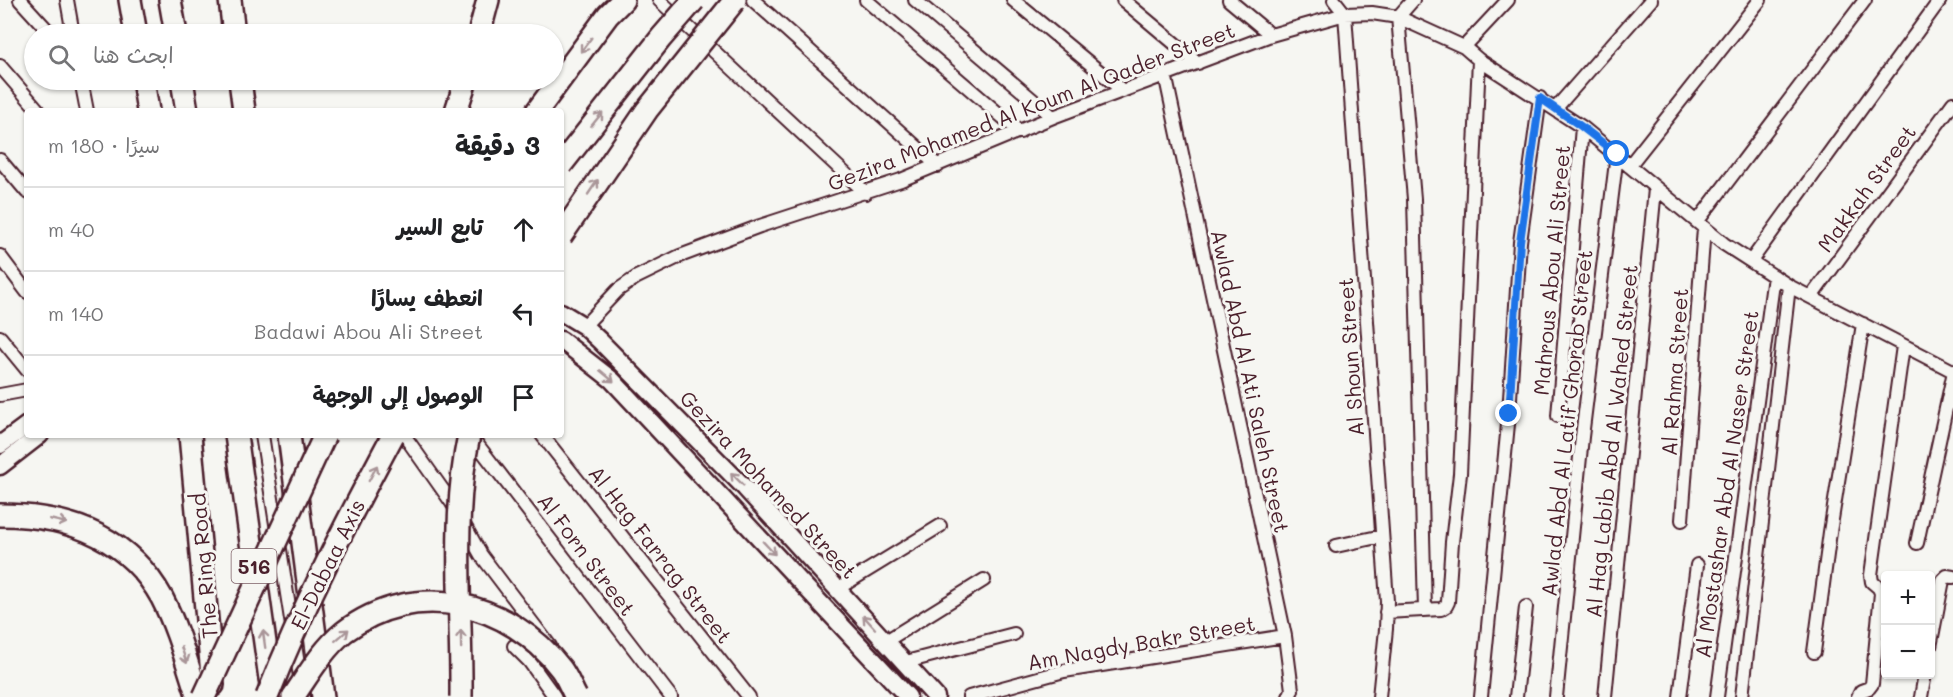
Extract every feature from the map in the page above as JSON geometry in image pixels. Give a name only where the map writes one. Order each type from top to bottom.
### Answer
[{"type":"highway","points":[[130,0],[134,24]]},
{"type":"highway","points":[[171,0],[175,24]]},
{"type":"highway","points":[[230,0],[233,24]]},
{"type":"highway","points":[[482,24],[488,0]]},
{"type":"highway","points":[[564,74],[608,15],[623,0]]},
{"type":"highway","points":[[564,161],[661,38],[694,0]]},
{"type":"highway","points":[[564,232],[647,110],[735,0]]},
{"type":"highway","points":[[145,90],[148,108]]},
{"type":"highway","points":[[184,90],[187,108]]},
{"type":"highway","points":[[241,90],[244,108]]},
{"type":"highway","points":[[457,108],[463,90]]},
{"type":"highway","points":[[539,108],[553,90]]},
{"type":"highway","name":"The Ring Road","points":[[190,438],[214,697]]},
{"type":"highway","name":"516","points":[[236,438],[273,697]]},
{"type":"highway","points":[[289,438],[323,697]]},
{"type":"highway","points":[[204,697],[324,438]]},
{"type":"highway","name":"El-Dabaa Axis","points":[[267,697],[293,632],[333,546],[391,438]]},
{"type":"highway","points":[[461,697],[459,531],[464,459],[469,438]]},
{"type":"highway","points":[[0,515],[54,519],[84,528],[112,543],[137,563],[150,580],[171,619],[198,697]]},
{"type":"highway","points":[[293,697],[320,657],[343,633],[371,615],[403,605],[436,603],[465,605],[501,617],[533,640],[561,669],[576,697]]},
{"type":"main road","name":"Gezira Mohamed Street","points":[[564,314],[584,326],[745,488],[936,697]]},
{"type":"main road","name":"Gezira Mohamed Street","points":[[564,342],[612,380],[908,697]]},
{"type":"main road","points":[[0,445],[24,427]]},
{"type":"main road","points":[[0,466],[36,438]]},
{"type":"street","points":[[20,0],[42,24]]},
{"type":"street","points":[[67,0],[71,24]]},
{"type":"street","points":[[660,0],[866,193]]},
{"type":"street","points":[[753,0],[938,166]]},
{"type":"street","points":[[866,0],[1020,132]]},
{"type":"street","points":[[915,0],[1053,117]]},
{"type":"street","points":[[1014,0],[1123,91]]},
{"type":"street","points":[[1124,0],[1198,63]]},
{"type":"street","points":[[1229,0],[1271,35]]},
{"type":"street","points":[[1335,0],[1345,14]]},
{"type":"street","points":[[1413,0],[1398,17],[1414,200],[1425,610]]},
{"type":"street","points":[[1464,47],[1508,0]]},
{"type":"street","points":[[1556,108],[1650,0]]},
{"type":"street","points":[[1629,166],[1760,0]]},
{"type":"street","points":[[1700,225],[1865,0]]},
{"type":"street","points":[[1751,261],[1940,0]]},
{"type":"street","name":"Gezira Mohamed Al Koum Al Qader Street","points":[[584,326],[618,290],[637,277],[680,256],[760,226],[866,193],[938,166],[1053,117],[1271,35],[1345,14],[1372,13],[1398,17],[1464,47],[1479,60],[1582,127],[1725,244],[1789,286],[1953,371]]},
{"type":"street","name":"Al Shoun Street","points":[[1345,14],[1386,612],[1379,697]]},
{"type":"street","points":[[1386,612],[1441,609],[1448,602],[1460,474],[1479,60]]},
{"type":"street","points":[[0,66],[36,108]]},
{"type":"street","name":"Awlad Abd Al Ati Saleh Street","points":[[1165,74],[1285,636],[1292,690],[1289,697]]},
{"type":"street","points":[[83,90],[86,108]]},
{"type":"street","points":[[1481,697],[1509,414],[1520,242],[1540,98]]},
{"type":"street","name":"Makkah Street","points":[[1811,297],[1953,103]]},
{"type":"street","name":"Mahrous Abou Ali Street","points":[[1558,416],[1582,127]]},
{"type":"street","name":"Awlad Abd Al Latif Ghorab Street","points":[[1556,697],[1582,437],[1617,154]]},
{"type":"street","points":[[0,160],[24,188]]},
{"type":"street","name":"Al Hag Labib Abd Al Wahed Street","points":[[1605,697],[1655,189]]},
{"type":"street","name":"Al Rahma Street","points":[[1682,520],[1700,225]]},
{"type":"street","points":[[0,256],[24,288]]},
{"type":"street","name":"Al Mostashar Abd Al Naser Street","points":[[1717,697],[1774,276]]},
{"type":"street","points":[[1742,697],[1789,286]]},
{"type":"street","points":[[1814,652],[1830,532],[1863,324]]},
{"type":"street","points":[[0,337],[24,366]]},
{"type":"street","points":[[1858,697],[1860,691],[1869,688],[1872,684],[1881,593],[1880,588],[1872,582],[1871,575],[1903,346]]},
{"type":"street","points":[[1917,543],[1953,376]]},
{"type":"street","points":[[0,395],[24,391]]},
{"type":"street","points":[[262,438],[304,697]]},
{"type":"street","points":[[406,438],[452,503],[482,555],[589,697]]},
{"type":"street","name":"Al Forn Street","points":[[472,438],[671,697]]},
{"type":"street","name":"Al Hag Farrag Street","points":[[544,438],[749,697]]},
{"type":"street","points":[[837,589],[940,526]]},
{"type":"street","points":[[1336,546],[1382,536]]},
{"type":"street","points":[[1680,697],[1697,565]]},
{"type":"street","points":[[1934,625],[1943,580],[1947,576],[1953,578]]},
{"type":"street","points":[[886,641],[984,580]]},
{"type":"street","points":[[1516,697],[1526,607]]},
{"type":"street","points":[[906,662],[1014,634]]},
{"type":"street","name":"Am Nagdy Bakr Street","points":[[969,697],[1064,671],[1285,636]]},
{"type":"street","points":[[514,646],[529,661],[555,697]]},
{"type":"street","points":[[1921,697],[1924,679]]},
{"type":"route","points":[[1509,414],[1520,242],[1540,98],[1617,154]]}]
